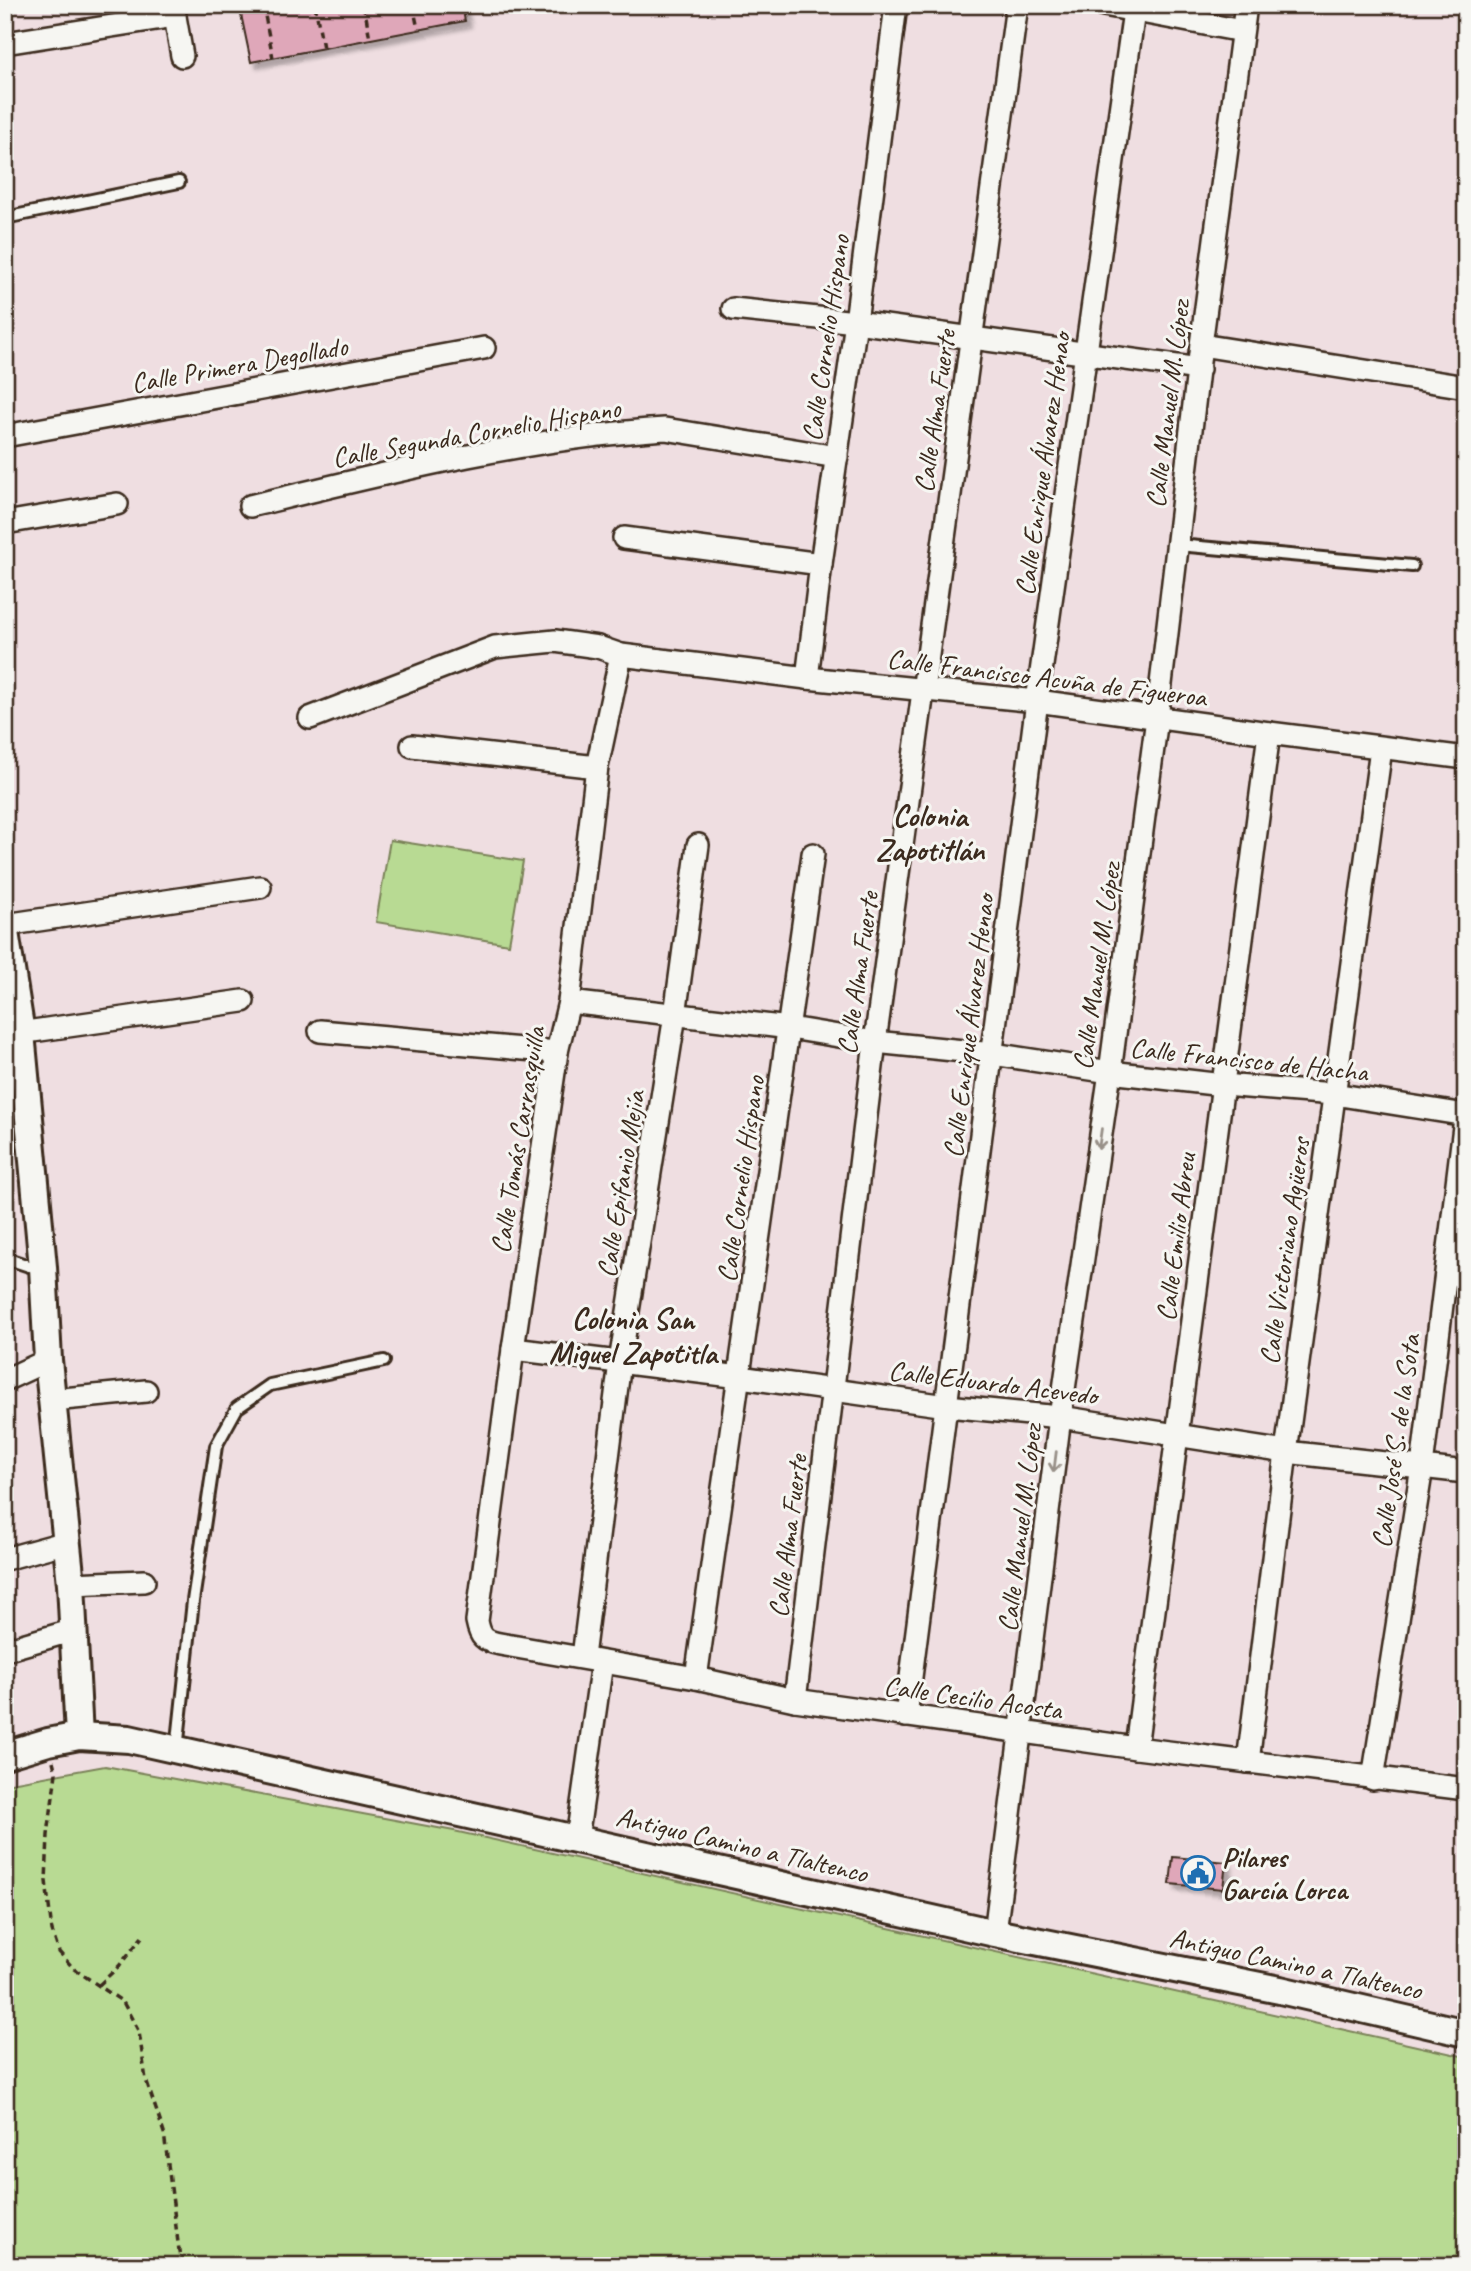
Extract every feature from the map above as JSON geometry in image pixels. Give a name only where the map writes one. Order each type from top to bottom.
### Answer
[{"type":"street","name":"Calle Cornelio Hispano","points":[[807,678],[896,5]]},
{"type":"street","name":"Calle Alma Fuerte","points":[[795,1700],[875,1042],[1017,5]]},
{"type":"street","points":[[1104,5],[1242,31]]},
{"type":"street","name":"Calle Manuel M. López","points":[[995,1933],[1060,1418],[1157,718],[1201,345],[1246,5]]},
{"type":"street","points":[[5,43],[174,11],[182,56]]},
{"type":"street","name":"Calle Enrique Álvarez Henao","points":[[906,1716],[1037,701],[1134,11]]},
{"type":"street","points":[[733,309],[973,337],[1199,369]]},
{"type":"street","points":[[1201,345],[1466,387]]},
{"type":"street","name":"Calle Primera Degollado","points":[[5,436],[484,348]]},
{"type":"street","name":"Calle Segunda Cornelio Hispano","points":[[250,506],[363,479],[571,437],[642,430],[665,429],[837,457]]},
{"type":"street","points":[[5,523],[117,504]]},
{"type":"street","points":[[624,538],[821,564]]},
{"type":"street","name":"Calle Francisco Acuña de Figueroa","points":[[310,718],[495,647],[555,640],[598,647],[621,655],[807,678],[1037,701],[1466,758]]},
{"type":"street","name":"Calle Tomás Carrasquilla","points":[[479,1634],[477,1620],[513,1349],[557,1052],[569,1002],[597,767],[621,655]]},
{"type":"street","name":"Calle Emilio Abreu","points":[[1136,1748],[1269,733]]},
{"type":"street","points":[[412,746],[597,767]]},
{"type":"street","name":"Calle Victoriano Agüeros","points":[[1248,1762],[1286,1452],[1381,748]]},
{"type":"street","name":"Calle Epifanio Mejía","points":[[577,1839],[620,1362],[675,1015],[698,845]]},
{"type":"street","name":"Calle Cornelio Hispano","points":[[696,1678],[813,854]]},
{"type":"street","points":[[5,925],[260,887]]},
{"type":"street","points":[[5,932],[13,1034],[43,1267],[48,1360],[71,1584],[79,1736]]},
{"type":"street","points":[[13,1034],[243,1001]]},
{"type":"street","name":"Calle Francisco de Hacha","points":[[569,1002],[790,1028],[875,1042],[993,1054],[1110,1072],[1334,1094],[1466,1113]]},
{"type":"street","points":[[320,1031],[557,1052]]},
{"type":"street","name":"Calle José S. de la Sota","points":[[1373,1779],[1422,1467],[1466,1113]]},
{"type":"street","name":"Calle Eduardo Acevedo","points":[[513,1349],[947,1406],[1060,1418],[1286,1452],[1466,1472]]},
{"type":"street","points":[[5,1380],[48,1360]]},
{"type":"street","points":[[53,1400],[146,1391]]},
{"type":"street","points":[[5,1559],[67,1542]]},
{"type":"street","points":[[71,1584],[144,1581]]},
{"type":"street","points":[[5,1650],[74,1630]]},
{"type":"street","name":"Calle Cecilio Acosta","points":[[479,1634],[487,1642],[696,1678],[795,1700],[1136,1748],[1466,1789]]},
{"type":"street","name":"Antiguo Camino a Tlaltenco","points":[[5,1755],[79,1736],[129,1739],[995,1933],[1280,1990],[1466,2033]]},
{"type":"lane","points":[[5,218],[179,182]]},
{"type":"lane","points":[[1178,545],[1412,566]]},
{"type":"lane","points":[[5,1258],[29,1266],[43,1267]]},
{"type":"lane","points":[[177,1749],[193,1601],[212,1472],[216,1446],[226,1427],[237,1408],[270,1385],[384,1361]]},
{"type":"path","points":[[241,12],[276,5]]},
{"type":"path","points":[[315,5],[323,48]]},
{"type":"path","points":[[364,5],[370,39]]},
{"type":"path","points":[[414,5],[418,30]]},
{"type":"path","points":[[263,6],[272,58]]},
{"type":"path","points":[[48,1742],[56,1773],[48,1835],[46,1881],[52,1931],[59,1952],[74,1969],[123,2002],[139,2032],[146,2080],[164,2133],[181,2266]]},
{"type":"path","points":[[99,1985],[119,1966],[142,1937]]},
{"type":"green space","points":[[390,840],[523,861],[509,944],[376,922]]},
{"type":"green space","points":[[105,1766],[454,1831],[1466,2057],[1466,2266],[5,2266],[5,1784]]},
{"type":"building","points":[[239,5],[462,5],[465,21],[251,62]]},
{"type":"building","name":"Pilares García Lorca","points":[[1173,1857],[1226,1862],[1223,1889],[1170,1884]]},
{"type":"place","name":"Pilares García Lorca","points":[[1198,1873]]},
{"type":"district","name":"Colonia Zapotitlán","points":[[930,833]]},
{"type":"district","name":"Colonia San Miguel Zapotitla","points":[[633,1336]]}]
